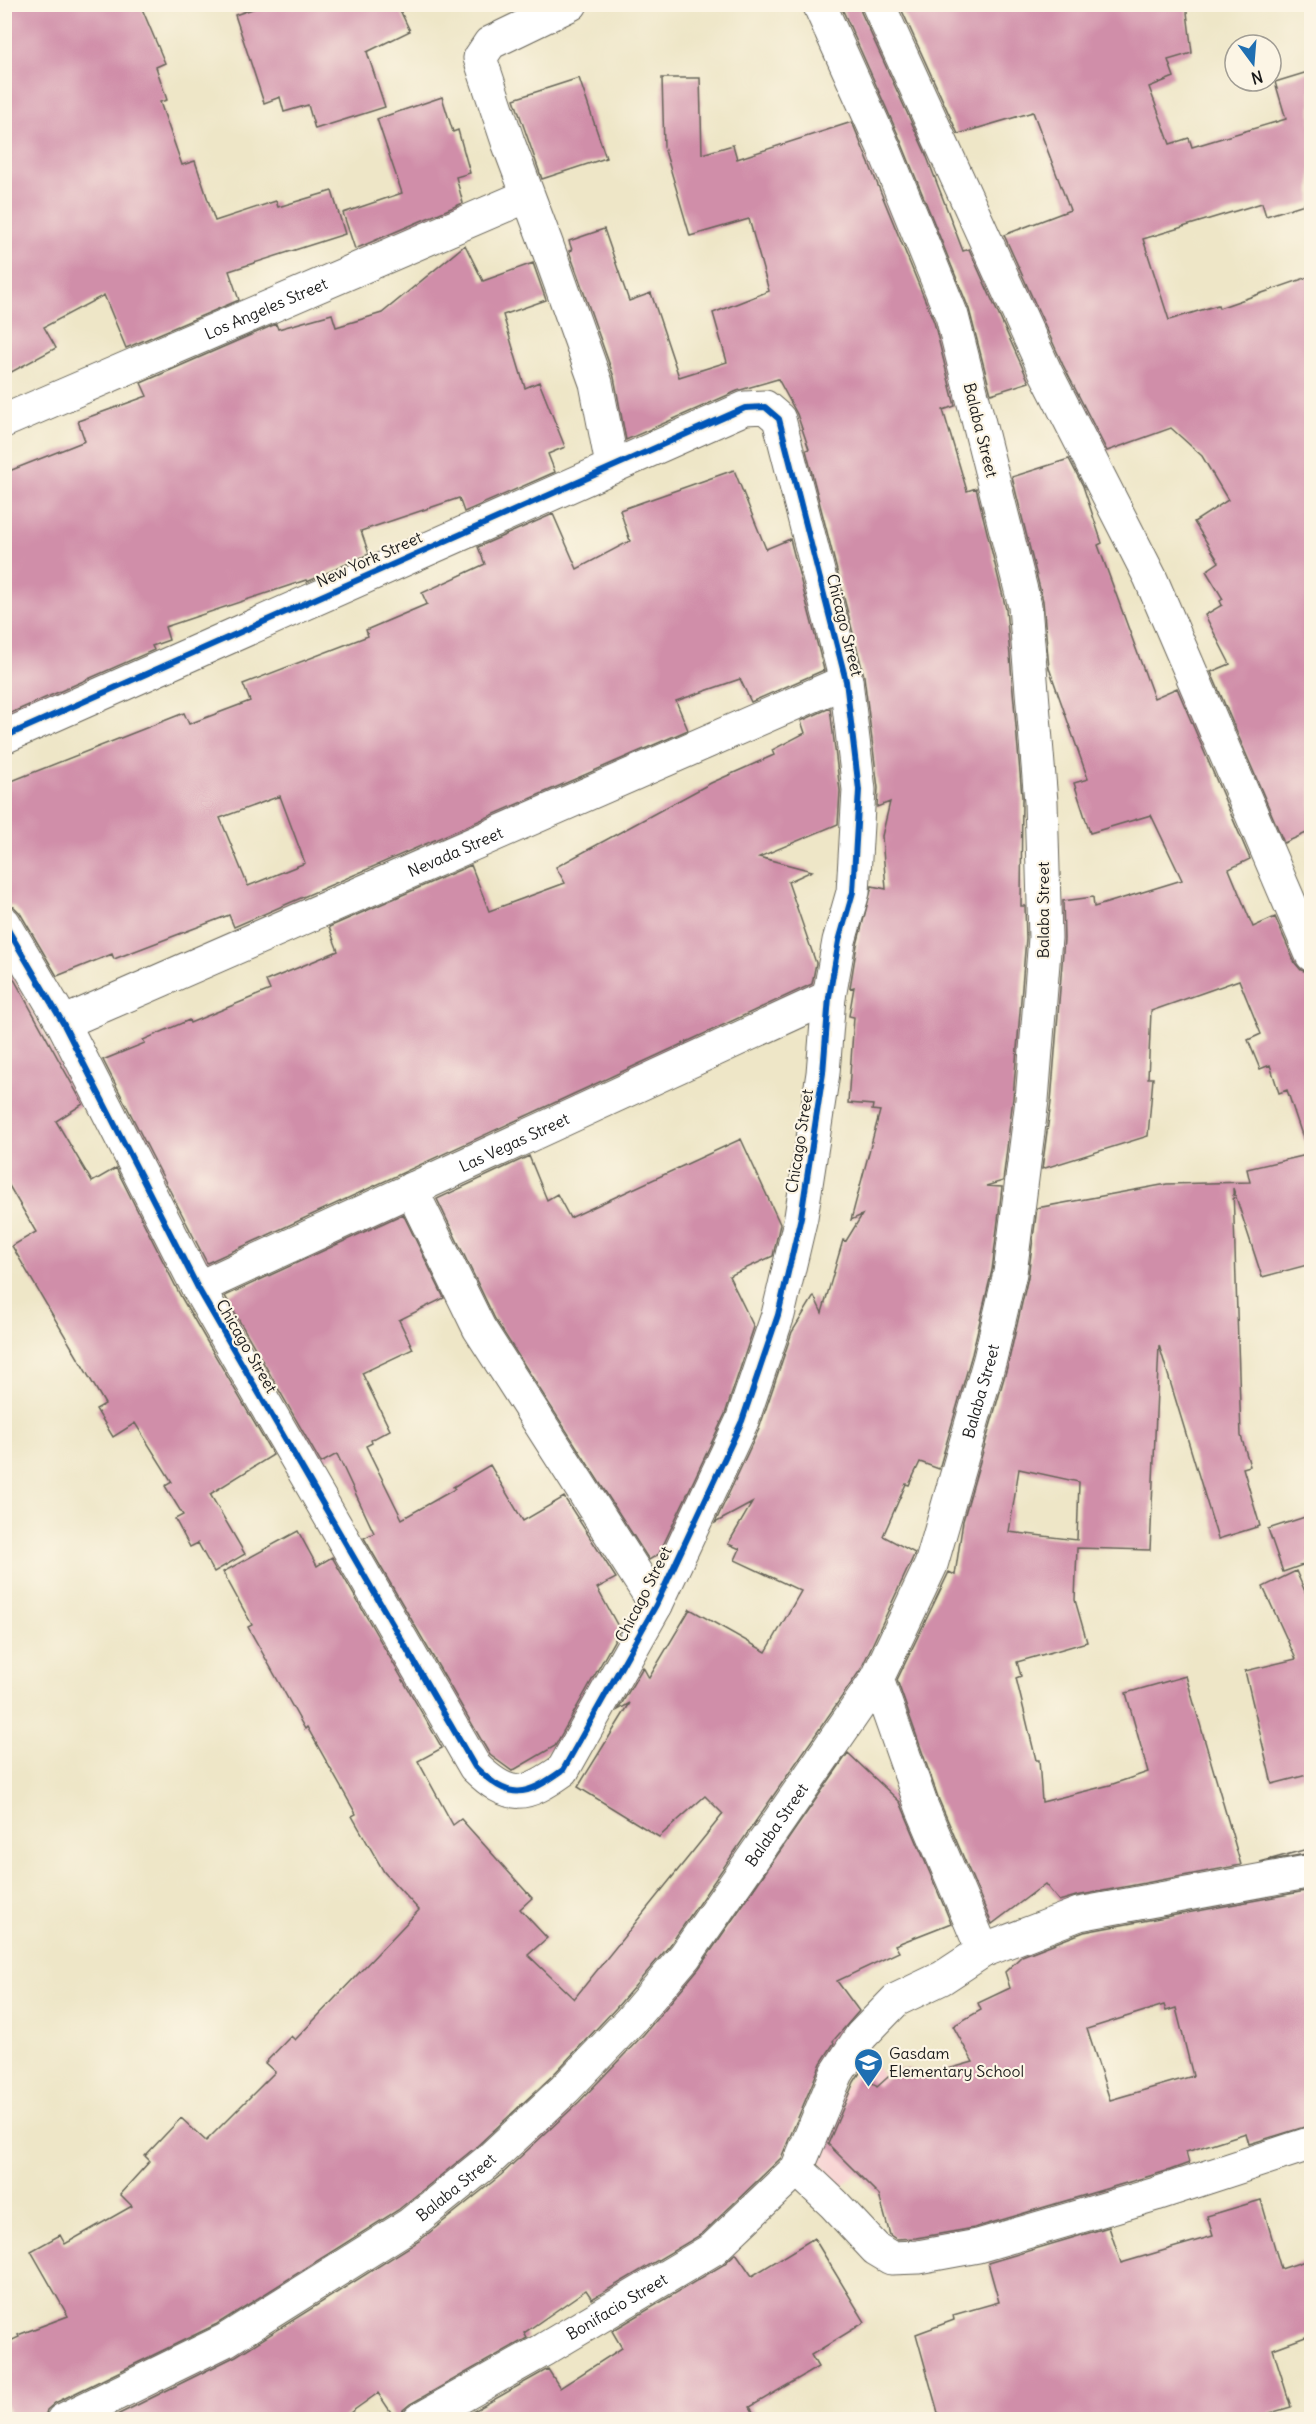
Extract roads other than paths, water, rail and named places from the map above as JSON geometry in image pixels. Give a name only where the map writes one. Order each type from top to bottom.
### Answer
[{"type":"street","points":[[571,4],[490,43],[480,58],[527,196],[596,383],[612,465]]},
{"type":"street","name":"Balaba Street","points":[[63,2420],[226,2340],[409,2225],[488,2162],[573,2081],[630,2021],[684,1956],[877,1679],[932,1565],[987,1370],[1010,1274],[1032,1100],[1045,938],[1041,802],[1025,606],[952,316],[883,146],[819,4]]},
{"type":"street","points":[[878,4],[1046,373],[1150,577],[1311,955]]},
{"type":"street","name":"Los Angeles Street","points":[[4,421],[527,196]]},
{"type":"street","name":"Chicago Street","points":[[4,922],[63,1023],[198,1288],[475,1767],[492,1784],[516,1791],[531,1791],[562,1770],[656,1605],[742,1421],[778,1315],[801,1217],[823,1073],[829,998],[839,941],[853,892],[859,790],[846,681],[779,419],[765,407],[745,408]]},
{"type":"street","name":"New York Street","points":[[4,737],[612,465],[745,408]]},
{"type":"street","name":"Nevada Street","points":[[63,1023],[846,681]]},
{"type":"street","name":"Las Vegas Street","points":[[198,1288],[829,998]]},
{"type":"street","points":[[411,1189],[478,1328],[656,1605]]},
{"type":"street","points":[[877,1679],[922,1807],[982,1951]]},
{"type":"street","points":[[1311,1871],[1079,1914],[982,1951],[942,1978],[896,2000],[861,2036],[837,2073],[796,2169],[834,2204],[876,2249],[891,2258],[918,2257],[978,2246],[1156,2194],[1311,2143]]},
{"type":"street","name":"Bonifacio Street","points":[[419,2420],[545,2349],[713,2249],[796,2169]]},
{"type":"place","name":"Gasdam Elementary School","points":[[868,2088]]}]
